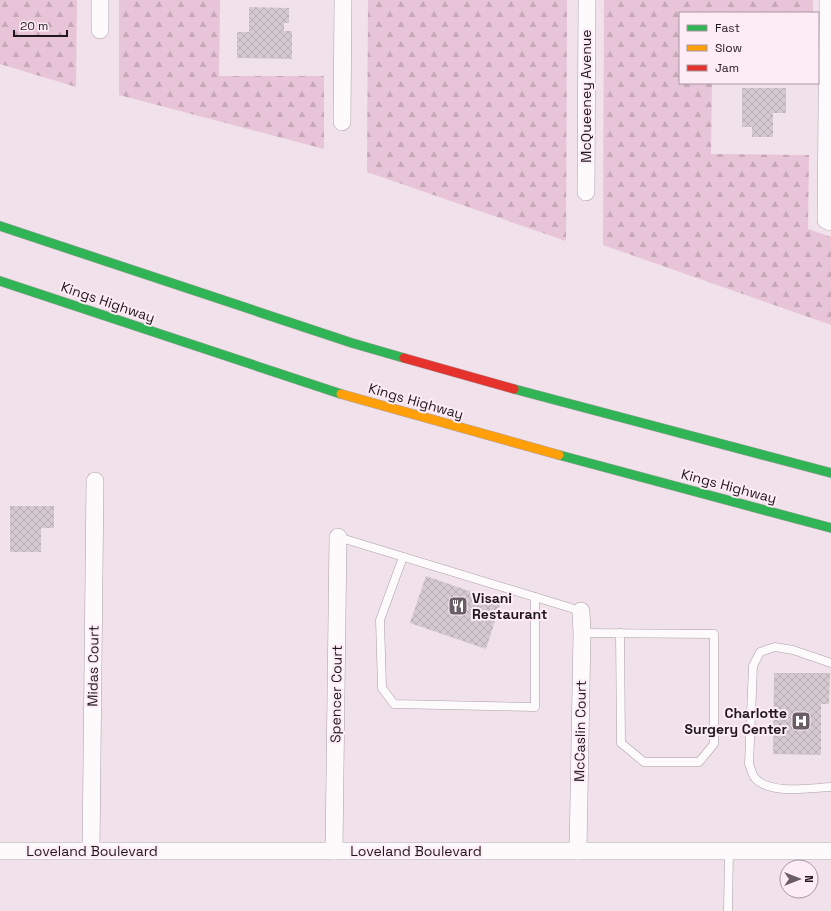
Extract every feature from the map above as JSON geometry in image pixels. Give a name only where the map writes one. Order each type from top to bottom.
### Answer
[{"type":"main road","points":[[0,226],[359,345],[553,400],[831,473]]},
{"type":"main road","name":"Kings Highway","points":[[0,281],[311,386],[455,428],[831,528]]},
{"type":"street","points":[[100,0],[100,30]]},
{"type":"street","points":[[342,122],[343,0]]},
{"type":"street","name":"McQueeney Avenue","points":[[586,192],[587,0]]},
{"type":"street","points":[[828,0],[829,221]]},
{"type":"street","name":"Midas Court","points":[[91,851],[95,481]]},
{"type":"street","name":"Spencer Court","points":[[334,851],[338,537]]},
{"type":"street","name":"McCaslin Court","points":[[578,851],[582,634],[581,611]]},
{"type":"street","name":"Loveland Boulevard","points":[[0,851],[831,851]]},
{"type":"lane","points":[[338,537],[581,611]]},
{"type":"lane","points":[[403,557],[380,620],[382,688],[394,704],[535,707],[535,597]]},
{"type":"lane","points":[[582,634],[620,633],[714,634],[714,744],[699,762],[644,762],[621,743],[620,633]]},
{"type":"lane","points":[[831,663],[793,650],[775,647],[760,652],[752,666],[749,764],[753,777],[763,785],[778,789],[831,787]]},
{"type":"lane","points":[[728,911],[729,851]]},
{"type":"green space","points":[[0,0],[77,0],[76,87],[0,64]]},
{"type":"green space","points":[[119,0],[220,0],[219,76],[324,76],[324,149],[119,95]]},
{"type":"green space","points":[[368,0],[567,0],[566,241],[367,172]]},
{"type":"green space","points":[[604,0],[813,0],[813,12],[679,12],[679,84],[712,84],[711,154],[809,155],[808,229],[831,237],[831,325],[603,245]]},
{"type":"building","points":[[249,7],[289,8],[289,23],[284,23],[284,31],[292,31],[292,59],[237,58],[237,32],[249,32]]},
{"type":"building","points":[[742,88],[786,88],[786,113],[773,113],[773,137],[752,137],[752,127],[742,127]]},
{"type":"building","points":[[10,506],[54,506],[54,528],[41,528],[41,552],[10,552]]},
{"type":"building","points":[[426,576],[501,602],[486,649],[410,623]]},
{"type":"building","points":[[774,673],[830,673],[829,704],[821,704],[821,755],[773,754]]},
{"type":"traffic: fast","points":[[0,226],[352,343],[404,358]]},
{"type":"traffic: fast","points":[[0,281],[341,394]]},
{"type":"traffic: fast","points":[[514,389],[831,473]]},
{"type":"traffic: fast","points":[[559,455],[831,528]]},
{"type":"traffic: slow","points":[[341,394],[559,455]]},
{"type":"traffic: jam","points":[[404,358],[514,389]]},
{"type":"place","name":"Visani Restaurant","points":[[458,606]]},
{"type":"place","name":"Charlotte Surgery Center","points":[[801,721]]}]
